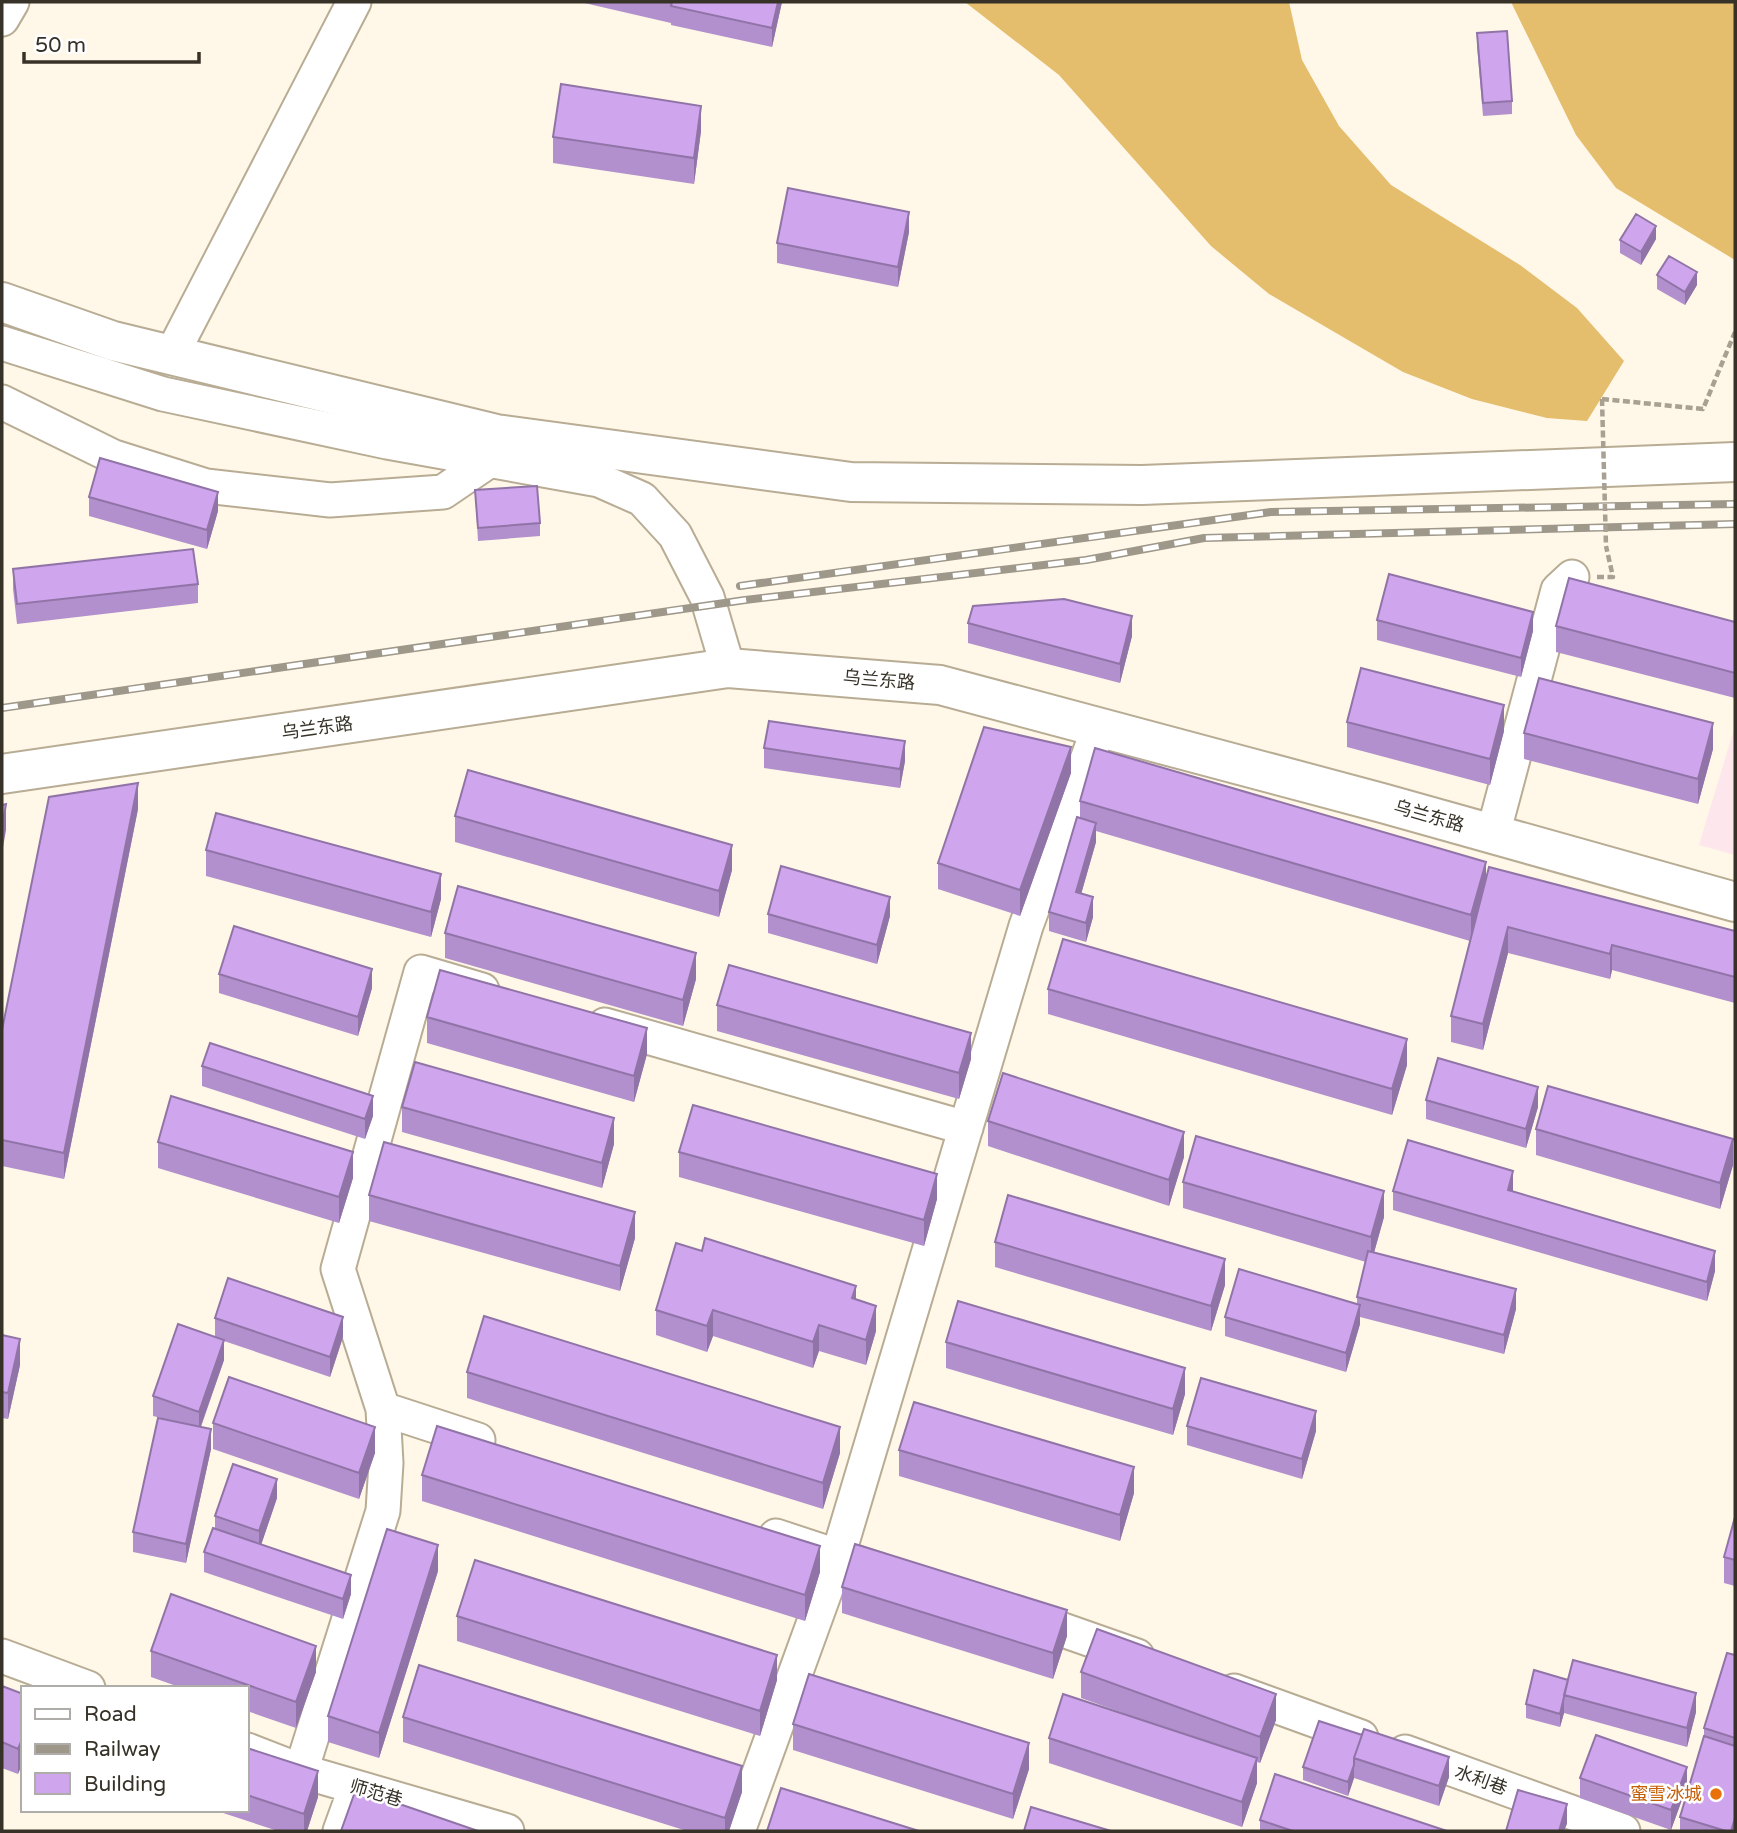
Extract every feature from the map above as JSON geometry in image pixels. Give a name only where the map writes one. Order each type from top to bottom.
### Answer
[{"type":"main road","points":[[2,302],[113,341],[496,434],[851,482],[1142,485],[1735,462]]},
{"type":"main road","name":"乌兰东路","points":[[2,774],[727,668],[940,685],[1735,902]]},
{"type":"street","points":[[2,19],[12,2]]},
{"type":"street","points":[[172,356],[355,2]]},
{"type":"street","points":[[2,343],[163,394],[387,442],[598,480],[642,499],[676,535],[707,597],[727,668]]},
{"type":"street","points":[[2,402],[114,457],[206,486],[330,500],[443,492],[490,460]]},
{"type":"street","points":[[1493,834],[1558,590],[1572,577]]},
{"type":"street","points":[[738,1831],[838,1556],[1026,926],[1099,727]]},
{"type":"street","points":[[301,1771],[383,1511],[386,1463],[383,1409],[338,1269],[421,972],[514,999]]},
{"type":"street","points":[[580,1018],[966,1128]]},
{"type":"street","points":[[383,1409],[513,1451]]},
{"type":"street","points":[[747,1527],[917,1582]]},
{"type":"street","points":[[997,1608],[1168,1667]]},
{"type":"street","points":[[2,1656],[83,1686]]},
{"type":"street","name":"水利巷","points":[[1207,1681],[1623,1831]]},
{"type":"street","name":"师范巷","points":[[248,1750],[301,1771],[507,1831]]},
{"type":"street","points":[[340,1831],[356,1787]]},
{"type":"path","points":[[1606,546],[1602,399],[1703,409],[1735,332]]},
{"type":"shaded area","points":[[965,2],[1289,2],[1302,60],[1339,126],[1391,185],[1520,265],[1577,308],[1624,361],[1587,421],[1547,418],[1472,399],[1403,372],[1269,294],[1211,246],[1059,75]]},
{"type":"shaded area","points":[[1511,2],[1735,2],[1735,260],[1616,188],[1576,135]]},
{"type":"shaded area","points":[[1735,726],[1735,855],[1699,845]]},
{"type":"building","points":[[672,2],[778,2],[772,28],[671,6]]},
{"type":"building","points":[[1507,31],[1512,101],[1483,103],[1477,33]]},
{"type":"building","points":[[561,84],[701,106],[694,158],[553,137]]},
{"type":"building","points":[[788,188],[909,212],[898,267],[777,243]]},
{"type":"building","points":[[1636,214],[1656,226],[1641,252],[1620,240]]},
{"type":"building","points":[[1669,256],[1697,272],[1685,292],[1657,275]]},
{"type":"building","points":[[100,458],[218,492],[207,530],[89,497]]},
{"type":"building","points":[[537,486],[540,523],[478,528],[475,490]]},
{"type":"building","points":[[193,549],[198,584],[17,604],[13,569]]},
{"type":"building","points":[[1389,574],[1533,612],[1521,658],[1377,620]]},
{"type":"building","points":[[1569,578],[1735,622],[1735,673],[1556,626]]},
{"type":"building","points":[[1064,599],[1132,616],[1120,664],[968,623],[973,606]]},
{"type":"building","points":[[1361,668],[1504,705],[1490,759],[1347,722]]},
{"type":"building","points":[[1539,678],[1713,723],[1698,779],[1524,733]]},
{"type":"building","points":[[769,721],[905,741],[900,769],[764,748]]},
{"type":"building","points":[[984,727],[1071,747],[1020,890],[938,863]]},
{"type":"building","points":[[1095,748],[1486,862],[1471,915],[1080,801]]},
{"type":"building","points":[[468,770],[732,845],[719,891],[455,816]]},
{"type":"building","points":[[138,783],[64,1153],[2,1140],[2,1030],[49,797]]},
{"type":"building","points":[[6,804],[2,827],[2,805]]},
{"type":"building","points":[[216,813],[441,874],[431,912],[206,850]]},
{"type":"building","points":[[1077,817],[1096,823],[1076,892],[1093,897],[1086,923],[1049,912]]},
{"type":"building","points":[[781,866],[890,897],[877,945],[768,914]]},
{"type":"building","points":[[1489,867],[1735,931],[1735,977],[1612,945],[1610,954],[1508,927],[1483,1024],[1451,1016]]},
{"type":"building","points":[[458,886],[696,953],[683,1000],[445,933]]},
{"type":"building","points":[[234,926],[372,969],[358,1017],[219,974]]},
{"type":"building","points":[[1063,939],[1407,1039],[1392,1089],[1048,989]]},
{"type":"building","points":[[729,965],[971,1033],[959,1073],[717,1005]]},
{"type":"building","points":[[440,970],[647,1028],[634,1076],[427,1017]]},
{"type":"building","points":[[210,1043],[373,1096],[365,1119],[202,1066]]},
{"type":"building","points":[[1438,1058],[1538,1087],[1526,1129],[1426,1100]]},
{"type":"building","points":[[415,1062],[614,1118],[602,1163],[402,1107]]},
{"type":"building","points":[[1003,1073],[1184,1132],[1169,1180],[988,1121]]},
{"type":"building","points":[[1548,1086],[1733,1139],[1720,1183],[1536,1129]]},
{"type":"building","points":[[171,1096],[353,1152],[339,1197],[158,1142]]},
{"type":"building","points":[[693,1105],[937,1174],[924,1220],[679,1152]]},
{"type":"building","points":[[1196,1136],[1384,1191],[1371,1237],[1183,1182]]},
{"type":"building","points":[[1408,1140],[1513,1171],[1508,1190],[1715,1251],[1707,1282],[1393,1191]]},
{"type":"building","points":[[384,1142],[635,1212],[620,1266],[369,1195]]},
{"type":"building","points":[[1008,1195],[1225,1259],[1211,1306],[995,1242]]},
{"type":"building","points":[[705,1238],[856,1286],[852,1298],[876,1306],[866,1340],[819,1325],[813,1342],[713,1310],[707,1326],[656,1310],[676,1243],[702,1251]]},
{"type":"building","points":[[1368,1251],[1516,1289],[1504,1335],[1357,1297]]},
{"type":"building","points":[[1239,1269],[1360,1305],[1346,1353],[1225,1317]]},
{"type":"building","points":[[228,1278],[343,1317],[330,1357],[215,1318]]},
{"type":"building","points":[[958,1301],[1185,1368],[1173,1409],[946,1342]]},
{"type":"building","points":[[484,1316],[840,1427],[823,1483],[467,1372]]},
{"type":"building","points":[[178,1324],[224,1340],[199,1412],[153,1396]]},
{"type":"building","points":[[2,1335],[20,1339],[8,1393],[2,1392]]},
{"type":"building","points":[[229,1377],[375,1427],[359,1473],[213,1423]]},
{"type":"building","points":[[1201,1378],[1316,1411],[1302,1459],[1187,1426]]},
{"type":"building","points":[[914,1402],[1134,1467],[1120,1515],[899,1450]]},
{"type":"building","points":[[158,1418],[211,1429],[186,1544],[133,1532]]},
{"type":"building","points":[[437,1426],[820,1546],[805,1595],[422,1475]]},
{"type":"building","points":[[233,1464],[277,1479],[259,1531],[215,1516]]},
{"type":"building","points":[[1735,1517],[1735,1560],[1724,1557]]},
{"type":"building","points":[[213,1528],[351,1575],[343,1599],[204,1552]]},
{"type":"building","points":[[387,1529],[438,1545],[379,1733],[328,1716]]},
{"type":"building","points":[[855,1544],[1067,1610],[1053,1653],[842,1587]]},
{"type":"building","points":[[475,1560],[777,1655],[760,1711],[457,1616]]},
{"type":"building","points":[[171,1594],[316,1646],[296,1702],[151,1651]]},
{"type":"building","points":[[1097,1629],[1276,1694],[1260,1737],[1081,1672]]},
{"type":"building","points":[[1727,1653],[1735,1655],[1735,1738],[1704,1728]]},
{"type":"building","points":[[1573,1660],[1696,1693],[1687,1728],[1564,1695]]},
{"type":"building","points":[[419,1665],[742,1766],[725,1818],[403,1717]]},
{"type":"building","points":[[1534,1670],[1568,1680],[1560,1714],[1526,1704]]},
{"type":"building","points":[[809,1674],[1029,1743],[1013,1794],[793,1724]]},
{"type":"building","points":[[2,1686],[21,1693],[21,1742],[18,1749],[2,1742]]},
{"type":"building","points":[[1063,1694],[1257,1758],[1242,1802],[1049,1738]]},
{"type":"building","points":[[1319,1721],[1362,1735],[1348,1782],[1303,1767]]},
{"type":"building","points":[[1364,1729],[1449,1757],[1439,1786],[1354,1758]]},
{"type":"building","points":[[1596,1735],[1687,1767],[1671,1810],[1580,1778]]},
{"type":"building","points":[[1704,1736],[1735,1746],[1735,1818],[1731,1831],[1680,1817]]},
{"type":"building","points":[[248,1748],[318,1771],[304,1814],[248,1795]]},
{"type":"building","points":[[1275,1774],[1447,1831],[1293,1831],[1260,1820]]},
{"type":"building","points":[[781,1788],[919,1831],[767,1831]]},
{"type":"building","points":[[356,1789],[478,1831],[341,1831]]},
{"type":"building","points":[[1518,1790],[1567,1804],[1559,1831],[1506,1831]]},
{"type":"building","points":[[1031,1807],[1111,1831],[1024,1831]]},
{"type":"railway","points":[[740,586],[1271,512],[1735,504]]},
{"type":"railway","points":[[2,708],[745,600],[1086,560],[1204,538],[1735,524]]},
{"type":"place","name":"蜜雪冰城","points":[[1716,1794]]}]
